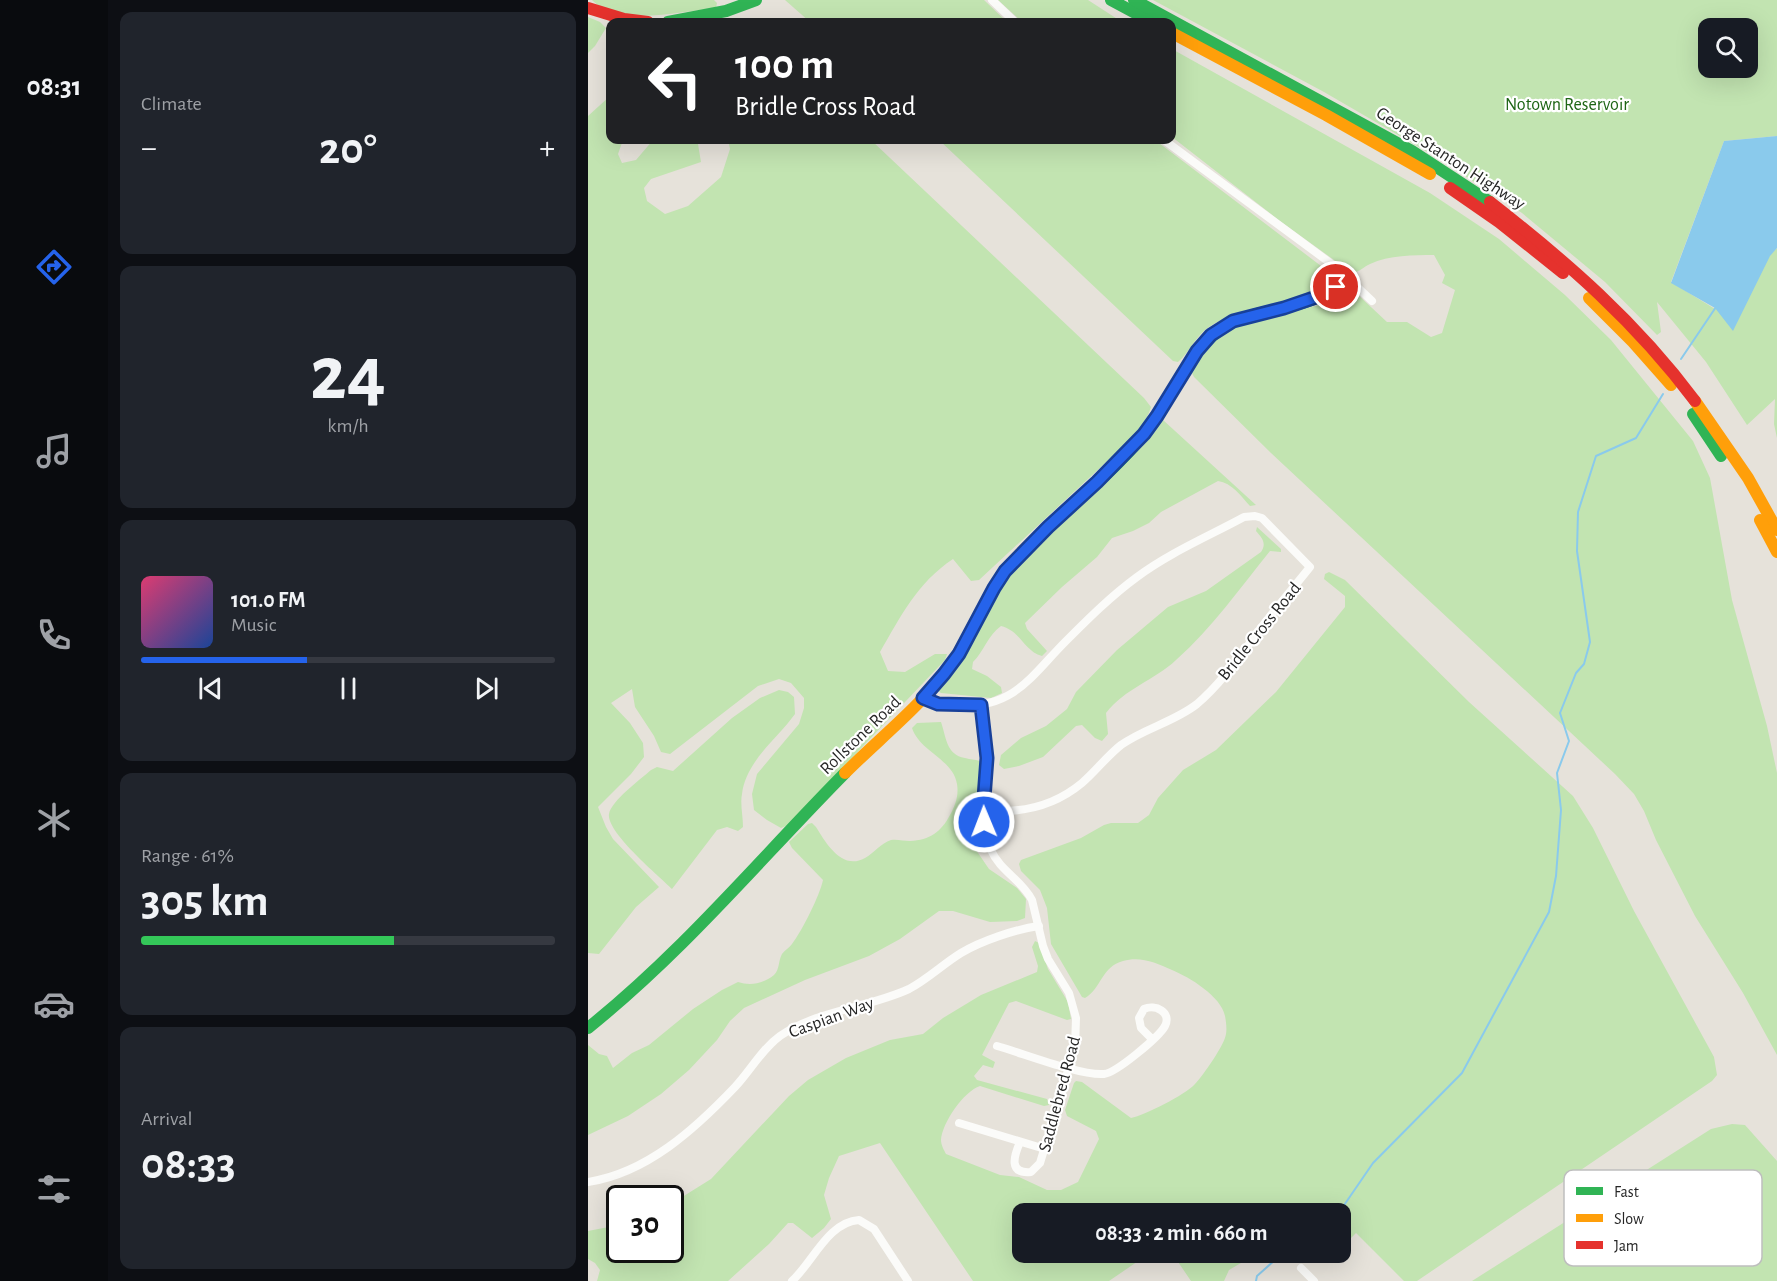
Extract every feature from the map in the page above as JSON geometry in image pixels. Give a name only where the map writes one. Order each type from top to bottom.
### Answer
[{"type":"main road","points":[[696,18],[726,11],[756,0]]},
{"type":"main road","points":[[1111,0],[1145,18]]},
{"type":"main road","name":"George Stanton Highway","points":[[1134,0],[1167,18]]},
{"type":"main road","points":[[588,8],[621,18]]},
{"type":"main road","name":"George Stanton Highway","points":[[1176,23],[1412,151],[1487,199],[1540,240],[1584,278],[1647,341],[1680,381],[1748,478],[1777,531]]},
{"type":"main road","name":"George Stanton Highway","points":[[1176,35],[1420,168],[1499,222],[1567,277],[1633,342],[1694,415],[1750,501],[1777,552]]},
{"type":"main road","name":"Rollstone Road","points":[[588,1028],[623,1001],[694,933],[834,784],[923,698],[959,654],[1005,571],[1144,434],[1197,351],[1211,335],[1233,321],[1284,308],[1329,291],[1346,276]]},
{"type":"street","points":[[993,0],[1011,18]]},
{"type":"street","points":[[1169,144],[1346,276],[1372,301]]},
{"type":"street","name":"Bridle Cross Road","points":[[923,698],[938,704],[981,705],[997,702],[1028,682],[1077,630],[1137,577],[1244,517],[1262,518],[1310,567],[1231,668],[1198,703],[1175,718],[1136,735],[1119,746],[1082,783],[1055,800],[1032,809],[1001,812],[984,810]]},
{"type":"street","name":"Saddlebred Road","points":[[981,705],[987,758],[984,810],[986,834],[1003,868],[1029,894],[1048,959],[1074,1004],[1077,1035],[1070,1067],[1045,1149],[1038,1167],[1031,1172],[1023,1172],[1014,1162],[1020,1142]]},
{"type":"street","name":"Caspian Way","points":[[588,1182],[623,1173],[664,1150],[727,1094],[768,1047],[788,1031],[819,1018],[893,995],[927,978],[963,951],[1039,926]]},
{"type":"street","points":[[997,1046],[1092,1073],[1112,1072],[1130,1060],[1152,1039]]},
{"type":"street","points":[[959,1123],[1045,1149]]},
{"type":"street","points":[[795,1280],[831,1234],[848,1222],[859,1220],[874,1229],[908,1281]]},
{"type":"street","points":[[1300,1268],[1314,1281]]},
{"type":"green space","points":[[592,0],[714,0],[717,3],[716,8],[634,16],[604,9]]},
{"type":"green space","points":[[785,0],[984,0],[1003,18],[805,18]]},
{"type":"green space","points":[[998,0],[1088,0],[1116,18],[1018,18]]},
{"type":"green space","name":"Notown Reservoir","points":[[1153,0],[1777,0],[1777,136],[1724,141],[1671,282],[1715,309],[1777,248],[1777,438],[1774,424],[1775,399],[1747,425],[1706,362],[1657,302],[1661,332],[1657,335],[1605,282],[1522,213],[1436,157],[1324,92]]},
{"type":"green space","points":[[588,17],[600,22],[606,28],[588,53]]},
{"type":"green space","points":[[1176,51],[1430,193],[1499,239],[1565,295],[1611,340],[1693,441],[1710,478],[1732,600],[1767,726],[1777,773],[1777,1055],[1743,993],[1695,916],[1634,794],[1271,453],[1194,377],[1191,371],[1208,345],[1222,333],[1238,326],[1319,305],[1344,293],[1356,293],[1387,322],[1407,322],[1431,337],[1442,333],[1455,290],[1442,283],[1445,275],[1434,255],[1393,257],[1370,264],[1352,273],[1280,221],[1176,140]]},
{"type":"green space","points":[[606,100],[606,144],[622,144],[618,154],[622,163],[636,160],[650,144],[698,144],[701,162],[651,179],[644,188],[647,201],[665,214],[688,206],[721,177],[730,149],[729,144],[875,144],[1151,407],[1141,426],[1126,443],[979,580],[971,581],[953,559],[940,568],[920,589],[880,652],[888,671],[905,672],[935,654],[947,654],[945,660],[788,825],[781,828],[754,810],[752,794],[757,774],[799,724],[804,708],[804,698],[791,683],[779,679],[758,686],[670,754],[661,752],[654,736],[635,707],[632,689],[611,703],[630,723],[643,743],[644,757],[631,774],[598,807],[613,839],[659,887],[636,907],[599,954],[588,953],[588,116]]},
{"type":"green space","points":[[943,144],[1160,144],[1329,272],[1331,279],[1307,293],[1219,321],[1204,330],[1178,362],[1173,361]]},
{"type":"green space","points":[[1159,420],[1163,420],[1256,505],[1250,506],[1232,487],[1218,481],[1161,512],[1149,523],[1112,538],[1097,557],[1025,623],[1027,629],[1047,651],[1042,656],[1031,650],[1013,632],[1001,626],[989,638],[973,662],[972,669],[987,676],[1001,687],[1002,693],[991,698],[941,693],[937,690],[1013,567]]},
{"type":"green space","points":[[1257,527],[1281,549],[1281,552],[1270,551],[1214,621],[1176,660],[1113,705],[1106,713],[1108,734],[1102,741],[1095,738],[1082,725],[1076,726],[1043,757],[1004,769],[999,765],[1001,755],[1021,738],[1046,726],[1067,709],[1076,692],[1117,650],[1168,607],[1206,591],[1261,552],[1264,543],[1256,531]]},
{"type":"green space","points":[[1329,572],[1345,580],[1469,702],[1573,796],[1593,828],[1634,911],[1714,1057],[1717,1075],[1712,1081],[1581,1170],[1564,1170],[1564,1181],[1417,1281],[1404,1281],[1356,1233],[1351,1238],[1351,1203],[1012,1203],[1012,1263],[1135,1263],[1109,1281],[973,1281],[880,1143],[839,1156],[824,1195],[831,1219],[824,1228],[812,1238],[793,1223],[788,1223],[769,1244],[728,1281],[597,1281],[600,1270],[588,1259],[588,1231],[606,1228],[606,1263],[684,1263],[684,1196],[711,1179],[789,1096],[808,1080],[846,1058],[890,1040],[923,1034],[943,1018],[981,995],[1037,972],[1038,966],[1032,947],[1035,941],[1039,943],[1048,969],[1068,1002],[1071,1019],[1067,1020],[1016,1001],[1009,1003],[982,1055],[995,1062],[993,1068],[983,1065],[974,1076],[977,1080],[1047,1099],[1049,1105],[1044,1106],[980,1086],[967,1094],[945,1125],[941,1140],[946,1154],[1000,1175],[1019,1177],[1047,1190],[1061,1190],[1078,1182],[1099,1139],[1096,1131],[1067,1116],[1065,1110],[1076,1081],[1082,1082],[1131,1118],[1183,1094],[1195,1084],[1225,1039],[1225,1016],[1217,1001],[1195,982],[1179,973],[1136,959],[1123,961],[1110,968],[1095,989],[1085,998],[1082,997],[1051,944],[1047,908],[1040,890],[1021,871],[1019,864],[1021,860],[1081,838],[1104,825],[1138,823],[1149,815],[1158,798],[1183,770],[1216,750],[1276,692],[1345,607],[1345,596],[1324,579],[1325,574]]},
{"type":"green space","points":[[779,690],[788,692],[794,697],[795,714],[749,771],[741,798],[743,827],[738,831],[727,827],[717,830],[672,889],[624,842],[610,822],[611,809],[634,784],[651,770],[657,767],[673,771],[732,718],[760,698]]},
{"type":"green space","points":[[941,722],[950,749],[954,753],[967,759],[980,761],[980,807],[976,829],[976,850],[989,869],[1017,888],[1026,899],[1025,918],[1017,921],[990,922],[953,911],[939,911],[900,939],[869,956],[805,980],[744,1008],[730,1021],[717,1040],[689,1070],[661,1094],[628,1116],[588,1135],[588,1045],[599,1054],[607,1056],[613,1068],[632,1053],[649,1045],[693,1009],[722,990],[738,982],[752,984],[761,982],[776,973],[782,954],[796,938],[810,913],[823,880],[789,842],[808,824],[812,823],[830,847],[849,861],[865,858],[887,841],[923,839],[934,834],[943,826],[955,804],[957,784],[949,768],[922,743],[912,728],[917,723]]},
{"type":"green space","points":[[1732,1124],[1745,1125],[1777,1161],[1777,1281],[1472,1281],[1564,1222],[1564,1266],[1762,1266],[1762,1170],[1647,1170],[1711,1129]]},
{"type":"green space","points":[[1179,1263],[1241,1263],[1229,1270],[1224,1281],[1191,1281]]},
{"type":"water","points":[[1777,136],[1777,248],[1770,256],[1733,331],[1715,308],[1671,283],[1724,141]]},
{"type":"waterway","points":[[1681,359],[1716,307]]},
{"type":"waterway","points":[[1346,1203],[1373,1163],[1462,1073],[1549,912],[1556,876],[1561,810],[1557,773],[1569,741],[1560,713],[1576,673],[1584,664],[1590,642],[1577,551],[1578,512],[1596,456],[1636,438],[1663,394]]},
{"type":"waterway","points":[[1256,1281],[1257,1276],[1272,1263]]},
{"type":"traffic: fast","points":[[689,18],[726,11],[756,0]]},
{"type":"traffic: fast","points":[[1111,0],[1145,18]]},
{"type":"traffic: fast","points":[[1134,0],[1167,18]]},
{"type":"traffic: fast","points":[[1176,23],[1412,151],[1490,202]]},
{"type":"traffic: fast","points":[[1077,501],[1137,443],[1162,410],[1189,362],[1217,332],[1240,319],[1316,298],[1346,276]]},
{"type":"traffic: fast","points":[[1693,414],[1721,456]]},
{"type":"traffic: fast","points":[[588,1028],[657,968],[845,773]]},
{"type":"traffic: slow","points":[[1176,35],[1326,115],[1430,174]]},
{"type":"traffic: slow","points":[[1589,298],[1633,342],[1671,385]]},
{"type":"traffic: slow","points":[[1695,401],[1748,478],[1777,530]]},
{"type":"traffic: slow","points":[[845,773],[934,687],[953,662],[1008,567],[1077,501]]},
{"type":"traffic: slow","points":[[1760,520],[1777,552]]},
{"type":"traffic: jam","points":[[588,8],[621,18]]},
{"type":"traffic: jam","points":[[1450,188],[1499,222],[1563,273]]},
{"type":"traffic: jam","points":[[1490,202],[1546,247],[1625,319],[1695,401]]},
{"type":"route","points":[[984,822],[987,758],[981,705],[938,704],[923,698],[959,654],[1001,576],[1021,553],[1097,482],[1144,434],[1197,351],[1211,335],[1233,321],[1284,308],[1325,294],[1336,287]]}]
